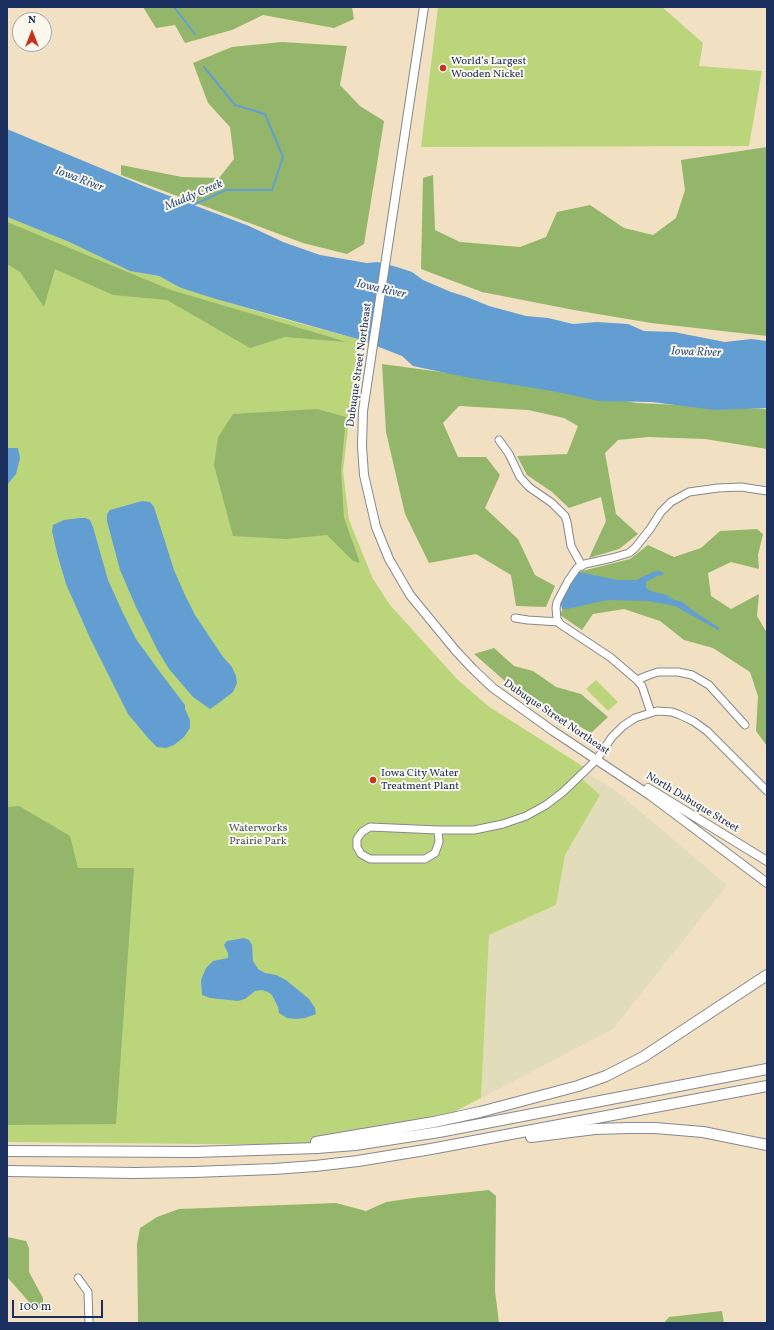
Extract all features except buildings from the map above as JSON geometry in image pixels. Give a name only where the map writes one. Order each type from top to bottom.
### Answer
[{"type":"highway","points":[[260,1149],[297,1145],[423,1124],[480,1112],[578,1086],[606,1076],[643,1057],[767,975]]},
{"type":"highway","points":[[7,1151],[195,1152],[317,1148],[355,1145],[439,1132],[767,1069]]},
{"type":"highway","points":[[7,1171],[141,1173],[194,1172],[274,1169],[358,1161],[431,1149],[767,1086]]},
{"type":"highway","points":[[431,1149],[595,1129],[629,1128],[677,1129],[703,1132],[767,1145]]},
{"type":"main road","name":"Dubuque Street Northeast","points":[[424,7],[362,421],[364,475],[376,527],[384,548],[410,595],[456,651],[493,688],[553,732],[597,759],[651,796],[767,883]]},
{"type":"main road","name":"North Dubuque Street","points":[[605,765],[652,790],[767,861]]},
{"type":"street","points":[[499,440],[509,454],[520,477],[529,487],[552,503],[565,516],[571,546],[582,566]]},
{"type":"street","points":[[651,713],[642,686],[637,680],[610,657],[566,629],[559,622],[556,615],[556,608],[561,594],[578,568],[629,552],[635,548],[661,512],[672,502],[690,492],[718,488],[742,487],[767,491]]},
{"type":"street","points":[[515,618],[559,622]]},
{"type":"street","points":[[637,680],[658,672],[678,672],[692,675],[709,685],[745,725]]},
{"type":"street","points":[[438,830],[439,842],[435,853],[425,860],[370,859],[361,854],[357,847],[357,838],[362,832],[370,827],[474,830],[503,824],[526,816],[546,805],[562,792],[597,759],[612,737],[623,726],[635,718],[651,713],[672,712],[680,714],[693,721],[726,749],[767,791]]},
{"type":"street","points":[[78,1278],[88,1292],[89,1323]]},
{"type":"shaded area","points":[[589,774],[616,791],[727,885],[613,1029],[481,1098],[489,935],[556,905],[565,855],[599,796],[583,780]]},
{"type":"green space","points":[[143,7],[352,7],[354,19],[334,28],[263,15],[232,30],[185,43],[175,25],[156,28]]},
{"type":"green space","points":[[438,7],[662,7],[703,43],[699,66],[762,71],[749,146],[421,147]]},
{"type":"green space","points":[[282,42],[347,46],[340,85],[360,106],[384,121],[364,244],[347,254],[303,243],[121,175],[121,165],[182,177],[219,178],[234,159],[230,127],[208,103],[193,63],[232,47]]},
{"type":"green space","points":[[767,147],[767,336],[651,323],[574,310],[482,292],[421,269],[423,178],[433,175],[435,230],[460,242],[520,247],[546,237],[557,212],[590,205],[624,228],[653,235],[676,218],[685,190],[681,160]]},
{"type":"green space","name":"Waterworks Prairie Park","points":[[7,217],[67,241],[130,271],[159,276],[181,288],[280,318],[361,340],[353,386],[343,471],[349,520],[373,579],[390,605],[457,679],[488,706],[587,769],[581,774],[583,780],[600,795],[565,855],[556,905],[489,935],[481,1098],[434,1122],[297,1145],[7,1142]]},
{"type":"green space","points":[[7,222],[171,290],[347,342],[285,337],[250,348],[167,300],[113,295],[55,269],[44,307],[20,272],[7,264]]},
{"type":"green space","points":[[382,364],[493,379],[637,403],[767,409],[767,449],[705,439],[648,437],[618,440],[605,453],[616,514],[638,534],[619,549],[589,558],[606,521],[601,497],[569,508],[552,492],[527,475],[517,456],[567,454],[578,426],[564,418],[528,410],[459,406],[443,423],[458,457],[486,457],[500,475],[485,508],[518,539],[535,575],[555,586],[546,607],[516,606],[511,575],[476,554],[429,563],[405,514],[386,432]]},
{"type":"green space","points":[[317,409],[346,417],[341,471],[344,518],[360,563],[353,561],[327,535],[286,539],[233,536],[214,465],[218,437],[233,414]]},
{"type":"green space","points":[[757,529],[763,534],[758,555],[759,569],[731,562],[708,573],[711,596],[731,609],[759,594],[757,616],[767,633],[767,746],[756,731],[758,696],[750,672],[713,648],[684,640],[660,621],[624,609],[593,614],[582,630],[560,615],[578,572],[630,559],[648,545],[674,557],[701,548],[720,531]]},
{"type":"green space","points":[[494,648],[514,666],[533,671],[556,687],[581,694],[608,717],[591,733],[514,689],[474,654]]},
{"type":"green space","points":[[596,680],[618,702],[608,711],[586,689]]},
{"type":"green space","points":[[19,806],[70,836],[78,868],[134,868],[116,1124],[7,1125],[7,807]]},
{"type":"green space","points":[[489,1190],[496,1196],[495,1291],[499,1323],[138,1323],[137,1244],[140,1228],[157,1217],[179,1209],[336,1203],[366,1211],[386,1202]]},
{"type":"green space","points":[[7,1237],[26,1241],[29,1248],[29,1272],[43,1298],[43,1309],[31,1304],[7,1277]]},
{"type":"green space","points":[[722,1311],[724,1323],[664,1323],[669,1317]]},
{"type":"water","name":"Iowa River","points":[[7,129],[146,187],[249,226],[283,242],[320,255],[367,263],[377,262],[397,267],[412,272],[423,280],[451,292],[489,306],[526,316],[548,318],[573,324],[597,322],[628,324],[644,331],[674,332],[725,342],[751,339],[767,341],[767,408],[715,410],[652,402],[599,401],[413,366],[402,356],[361,340],[181,288],[159,276],[130,271],[67,241],[7,217]]},
{"type":"water","points":[[7,448],[18,448],[20,458],[16,474],[7,485]]},
{"type":"water","points":[[142,501],[150,502],[154,507],[174,570],[184,593],[195,615],[223,657],[232,667],[236,676],[237,683],[233,692],[210,709],[193,697],[169,669],[158,651],[136,607],[120,570],[107,521],[107,514],[110,510]]},
{"type":"water","points":[[80,518],[90,520],[108,580],[136,639],[185,705],[185,709],[190,720],[190,728],[184,737],[174,745],[166,748],[157,747],[128,714],[90,638],[66,584],[52,531],[53,525],[64,520]]},
{"type":"water","points":[[659,571],[664,573],[663,575],[657,576],[646,582],[646,588],[682,602],[718,627],[720,631],[675,606],[648,601],[607,600],[562,609],[561,599],[570,580],[578,572],[618,580],[636,580],[653,572]]},
{"type":"water","points":[[244,938],[249,940],[252,945],[253,961],[258,969],[286,980],[309,999],[315,1008],[316,1014],[305,1018],[287,1018],[279,1013],[278,1007],[272,995],[262,990],[255,991],[245,999],[238,1001],[210,998],[202,995],[201,980],[206,968],[213,961],[228,958],[228,953],[224,945],[227,941]]},
{"type":"waterway","name":"Muddy Creek","points":[[174,7],[195,34]]},
{"type":"waterway","name":"Muddy Creek","points":[[191,206],[226,190],[272,190],[283,157],[265,114],[235,105],[204,67]]},
{"type":"place","name":"World’s Largest Wooden Nickel","points":[[443,68]]},
{"type":"place","name":"Iowa City Water Treatment Plant","points":[[373,780]]}]
